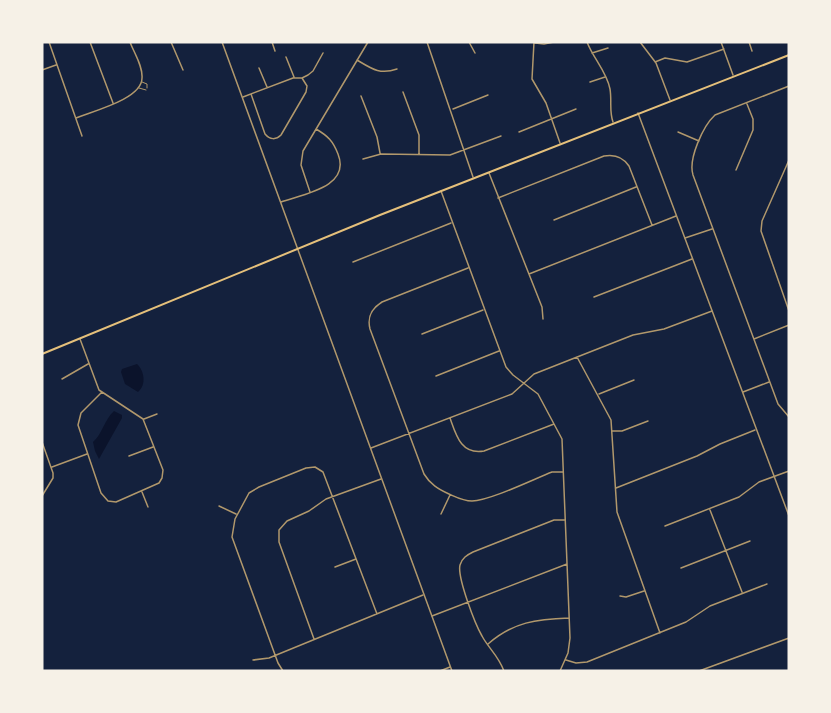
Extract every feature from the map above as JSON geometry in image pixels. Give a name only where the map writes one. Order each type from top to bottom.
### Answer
[{"type":"main road","points":[[42,354],[560,143],[789,55]]},
{"type":"street","points":[[49,42],[82,136]]},
{"type":"street","points":[[90,42],[113,103]]},
{"type":"street","points":[[76,118],[131,96],[139,88],[142,82],[141,70],[130,42]]},
{"type":"street","points":[[171,42],[183,70]]},
{"type":"street","points":[[222,42],[452,671]]},
{"type":"street","points":[[272,42],[275,51]]},
{"type":"street","points":[[310,192],[300,161],[303,151],[368,42]]},
{"type":"street","points":[[427,42],[473,178]]},
{"type":"street","points":[[468,42],[475,53]]},
{"type":"street","points":[[554,42],[544,44],[534,42],[532,79],[546,103],[560,143]]},
{"type":"street","points":[[587,42],[610,88],[610,113],[613,122]]},
{"type":"street","points":[[640,42],[655,62],[670,100]]},
{"type":"street","points":[[721,42],[734,76]]},
{"type":"street","points":[[749,42],[752,51]]},
{"type":"street","points":[[591,54],[608,48]]},
{"type":"street","points":[[655,62],[665,58],[677,62],[689,62],[724,48]]},
{"type":"street","points":[[243,97],[294,78],[302,78],[313,71],[323,53]]},
{"type":"street","points":[[286,57],[294,78]]},
{"type":"street","points":[[357,60],[379,72],[397,69]]},
{"type":"street","points":[[42,70],[57,65]]},
{"type":"street","points":[[259,68],[267,88]]},
{"type":"street","points":[[590,82],[606,77]]},
{"type":"street","points":[[251,94],[265,133],[273,139],[281,135],[307,91],[307,85],[302,78]]},
{"type":"street","points":[[789,86],[712,117],[693,157],[691,170],[780,408],[789,417]]},
{"type":"street","points":[[403,92],[418,134],[419,155]]},
{"type":"street","points":[[451,109],[488,94]]},
{"type":"street","points":[[361,96],[377,137],[380,154]]},
{"type":"street","points":[[736,170],[753,129],[753,119],[747,102]]},
{"type":"street","points":[[519,132],[576,109]]},
{"type":"street","points":[[638,113],[789,516]]},
{"type":"street","points":[[280,202],[310,192],[335,180],[340,171],[340,160],[332,140],[316,129]]},
{"type":"street","points":[[678,132],[700,142]]},
{"type":"street","points":[[363,159],[380,154],[450,155],[501,136]]},
{"type":"street","points":[[498,198],[608,155],[619,157],[627,163],[652,225]]},
{"type":"street","points":[[789,160],[762,221],[760,231],[789,311]]},
{"type":"street","points":[[488,172],[529,274],[542,309],[543,319]]},
{"type":"street","points":[[554,220],[637,187]]},
{"type":"street","points":[[441,191],[508,370],[538,394],[555,424],[562,443],[570,645],[560,671]]},
{"type":"street","points":[[529,274],[676,216]]},
{"type":"street","points":[[353,262],[452,223]]},
{"type":"street","points":[[685,238],[712,228]]},
{"type":"street","points":[[594,297],[693,259]]},
{"type":"street","points":[[469,268],[382,302],[374,308],[369,318],[370,328],[427,478],[435,487],[450,495],[477,501],[552,472],[564,472]]},
{"type":"street","points":[[422,334],[484,309]]},
{"type":"street","points":[[370,448],[514,393],[534,374],[633,335],[662,330],[712,311]]},
{"type":"street","points":[[754,339],[789,325]]},
{"type":"street","points":[[80,338],[102,392],[143,419],[163,470],[162,478],[155,486],[116,502],[104,498],[79,431],[81,413],[102,392]]},
{"type":"street","points":[[436,376],[500,351]]},
{"type":"street","points":[[577,357],[610,418],[616,512],[660,633]]},
{"type":"street","points":[[62,379],[89,364]]},
{"type":"street","points":[[597,395],[634,380]]},
{"type":"street","points":[[743,392],[770,381]]},
{"type":"street","points":[[143,419],[157,414]]},
{"type":"street","points":[[450,418],[462,446],[471,452],[480,452],[555,424]]},
{"type":"street","points":[[612,431],[622,431],[648,421]]},
{"type":"street","points":[[615,488],[697,456],[757,429]]},
{"type":"street","points":[[42,442],[53,478],[42,496]]},
{"type":"street","points":[[129,456],[154,447]]},
{"type":"street","points":[[51,467],[87,454]]},
{"type":"street","points":[[283,671],[233,541],[232,527],[237,514],[246,497],[256,488],[304,468],[313,467],[326,475],[377,614]]},
{"type":"street","points":[[665,526],[739,497],[759,482],[789,471]]},
{"type":"street","points":[[314,639],[278,541],[280,528],[287,521],[334,497],[381,479]]},
{"type":"street","points":[[142,491],[148,507]]},
{"type":"street","points":[[441,514],[450,495]]},
{"type":"street","points":[[219,506],[237,514]]},
{"type":"street","points":[[709,508],[742,593]]},
{"type":"street","points":[[504,671],[499,657],[481,633],[460,578],[461,564],[465,556],[473,552],[554,520],[566,520]]},
{"type":"street","points":[[681,568],[750,541]]},
{"type":"street","points":[[335,567],[356,559]]},
{"type":"street","points":[[432,616],[567,564]]},
{"type":"street","points":[[565,660],[576,663],[586,662],[686,622],[710,606],[767,584]]},
{"type":"street","points":[[620,596],[626,597],[645,590]]},
{"type":"street","points":[[253,660],[263,660],[424,595]]},
{"type":"street","points":[[488,644],[504,632],[535,620],[569,618]]},
{"type":"street","points":[[699,671],[789,638]]},
{"type":"street","points":[[440,671],[451,667]]},
{"type":"lane","points":[[139,88],[143,90],[147,88],[147,84],[142,82]]},
{"type":"water","points":[[137,364],[144,378],[143,386],[138,392],[125,384],[121,372],[122,369]]},
{"type":"water","points":[[114,411],[122,415],[122,418],[99,459],[93,442]]}]
